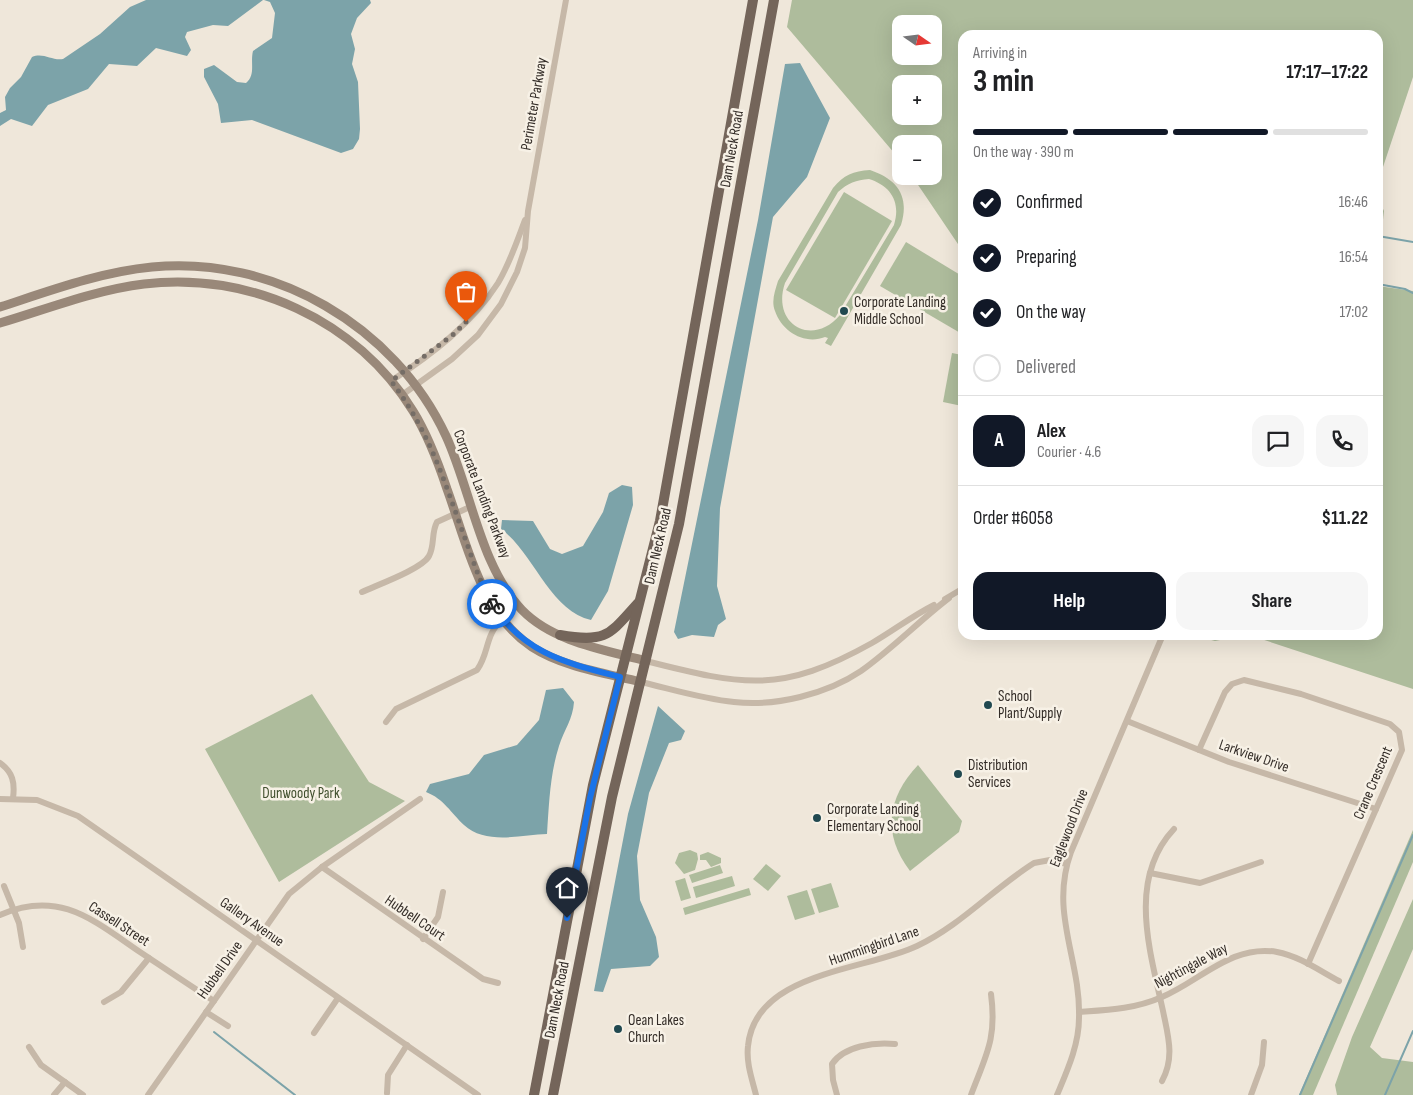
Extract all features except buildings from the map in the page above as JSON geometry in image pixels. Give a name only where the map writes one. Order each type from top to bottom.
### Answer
[{"type":"main road","name":"Dam Neck Road","points":[[534,1095],[584,825],[660,521],[753,0]]},
{"type":"main road","name":"Dam Neck Road","points":[[553,1095],[604,832],[679,524],[774,0]]},
{"type":"main road","points":[[560,635],[588,638],[606,634],[618,626],[640,600]]},
{"type":"street","name":"Perimeter Parkway","points":[[402,395],[469,344],[497,310],[512,283],[525,248],[528,211],[566,0]]},
{"type":"street","name":"Perimeter Parkway","points":[[391,381],[454,334],[489,296],[510,260],[528,211]]},
{"type":"street","name":"Corporate Landing Parkway","points":[[0,307],[126,271],[174,266],[222,269],[265,279],[326,306],[364,332],[405,372],[435,414],[446,436],[496,570],[506,589],[529,616],[560,635],[588,646],[713,678],[775,681],[793,678],[838,662],[958,592]]},
{"type":"street","name":"Corporate Landing Parkway","points":[[0,323],[121,288],[167,282],[211,284],[257,293],[312,316],[351,341],[391,381],[423,428],[456,513],[478,577],[493,606],[503,619],[531,646],[545,654],[620,677],[734,702],[763,702],[823,690],[835,686],[862,670],[949,598]]},
{"type":"street","points":[[362,592],[426,560],[432,550],[432,533],[436,524],[472,506]]},
{"type":"street","points":[[386,722],[396,709],[477,670],[492,630],[503,619]]},
{"type":"street","name":"Eaglewood Drive","points":[[1057,1095],[1075,1046],[1079,1012],[1063,910],[1063,884],[1067,864],[1161,640]]},
{"type":"street","name":"Crane Crescent","points":[[1199,750],[1225,692],[1232,684],[1244,680],[1301,694],[1390,724],[1399,732],[1402,750],[1308,964]]},
{"type":"street","name":"Larkview Drive","points":[[1127,721],[1252,770],[1376,809]]},
{"type":"street","points":[[0,763],[12,776],[14,788],[12,798]]},
{"type":"street","name":"Gallery Avenue","points":[[0,799],[12,798],[52,804],[78,816],[478,1095]]},
{"type":"street","name":"Hubbell Drive","points":[[148,1095],[289,894],[322,867],[420,799]]},
{"type":"street","points":[[1162,1081],[1170,1055],[1145,911],[1150,873],[1160,847],[1174,829]]},
{"type":"street","name":"Hummingbird Lane","points":[[756,1095],[748,1056],[750,1035],[763,1010],[777,996],[799,984],[918,946],[947,928],[1034,862],[1050,860],[1067,864]]},
{"type":"street","points":[[1150,873],[1200,883],[1261,862]]},
{"type":"street","name":"Hubbell Court","points":[[322,867],[483,979],[498,983]]},
{"type":"street","points":[[4,886],[21,929],[23,947]]},
{"type":"street","points":[[423,939],[438,917],[444,892]]},
{"type":"street","name":"Cassell Street","points":[[0,915],[14,909],[44,904],[70,908],[88,916],[214,1001]]},
{"type":"street","name":"Nightingale Way","points":[[1079,1012],[1131,1008],[1160,998],[1226,960],[1249,952],[1278,952],[1308,964],[1339,981]]},
{"type":"street","points":[[104,1002],[121,992],[149,958]]},
{"type":"street","points":[[970,1095],[992,1039],[994,1017],[991,994]]},
{"type":"street","points":[[314,1033],[338,998]]},
{"type":"street","points":[[206,1012],[228,1026]]},
{"type":"street","points":[[1251,1095],[1262,1065],[1264,1042]]},
{"type":"street","points":[[837,1095],[833,1080],[832,1064],[840,1054],[867,1046],[895,1044]]},
{"type":"street","points":[[386,1093],[388,1075],[407,1045]]},
{"type":"street","points":[[29,1047],[41,1065],[83,1095]]},
{"type":"street","points":[[54,1095],[65,1082]]},
{"type":"green space","points":[[792,0],[1413,0],[1413,77],[1383,167],[1383,30],[958,30],[958,244],[918,185],[942,185],[942,135],[892,135],[892,150],[787,27]]},
{"type":"green space","points":[[870,170],[888,178],[892,185],[895,185],[899,190],[902,197],[904,205],[903,215],[901,225],[831,346],[825,343],[828,338],[802,338],[789,331],[778,318],[775,311],[773,304],[774,296],[778,281],[833,188],[845,177]],"holes":[[[869,179],[883,186],[895,202],[896,217],[894,225],[840,315],[829,325],[818,330],[807,330],[797,327],[789,320],[784,310],[782,298],[785,283],[838,192],[856,181]]]},
{"type":"green space","points":[[844,192],[892,221],[835,318],[786,290]]},
{"type":"green space","points":[[906,242],[958,274],[958,332],[880,286]]},
{"type":"green space","points":[[1383,287],[1413,291],[1413,689],[1264,640],[1383,640]]},
{"type":"green space","points":[[952,353],[958,354],[958,405],[943,402]]},
{"type":"green space","name":"Dunwoody Park","points":[[312,694],[369,782],[405,801],[279,882],[205,749]]},
{"type":"green space","points":[[918,765],[962,821],[959,832],[910,871],[895,843],[892,830],[892,816],[894,803],[900,790]]},
{"type":"green space","points":[[1413,830],[1413,862],[1313,1095],[1299,1095]]},
{"type":"green space","points":[[690,850],[697,853],[698,859],[695,870],[684,874],[675,863],[679,853]]},
{"type":"green space","points":[[708,852],[721,858],[721,863],[711,867],[706,860],[700,860],[700,855]]},
{"type":"green space","points":[[766,864],[781,876],[768,891],[753,879]]},
{"type":"green space","points":[[720,865],[723,873],[692,883],[689,875]]},
{"type":"green space","points":[[732,876],[735,886],[696,898],[693,887]]},
{"type":"green space","points":[[685,878],[691,898],[681,901],[675,881]]},
{"type":"green space","points":[[831,883],[839,907],[819,913],[811,889]]},
{"type":"green space","points":[[749,888],[751,895],[685,915],[683,908]]},
{"type":"green space","points":[[807,890],[815,914],[795,920],[787,896]]},
{"type":"green space","points":[[1413,899],[1413,949],[1370,1047],[1382,1058],[1413,1062],[1413,1095],[1337,1095],[1335,1085],[1352,1037]]},
{"type":"water","points":[[146,0],[263,0],[228,26],[213,25],[187,32],[185,37],[191,50],[187,56],[156,48],[137,66],[109,64],[88,89],[48,105],[32,126],[11,119],[0,126],[0,113],[6,110],[5,97],[10,88],[21,77],[32,57],[40,55],[63,59],[100,34],[130,7]]},
{"type":"water","points":[[264,0],[370,0],[371,3],[357,18],[351,34],[355,49],[352,64],[358,82],[360,129],[359,139],[353,149],[341,153],[252,120],[221,123],[218,104],[204,77],[204,69],[214,65],[237,82],[246,83],[249,80],[252,73],[253,51],[272,38],[275,13],[270,2]]},
{"type":"water","points":[[800,63],[830,118],[807,177],[773,217],[720,508],[717,586],[726,619],[718,625],[714,637],[692,635],[678,639],[674,632],[758,220],[785,64]]},
{"type":"water","points":[[622,485],[632,487],[633,505],[608,591],[591,620],[577,614],[564,605],[553,593],[523,552],[501,529],[502,520],[533,521],[550,549],[562,554],[583,546],[603,512],[609,493]]},
{"type":"water","points":[[563,688],[574,702],[572,714],[559,746],[554,767],[550,789],[547,834],[504,837],[482,835],[464,825],[443,802],[426,792],[430,784],[469,774],[484,755],[517,745],[539,720],[546,690]]},
{"type":"water","points":[[658,706],[685,731],[681,740],[669,743],[649,793],[637,856],[640,900],[656,937],[659,957],[650,966],[611,969],[603,992],[594,991],[628,814]]},
{"type":"waterway","points":[[1383,237],[1413,242]]},
{"type":"waterway","points":[[1383,285],[1405,289],[1413,293]]},
{"type":"waterway","points":[[1300,1095],[1413,835]]},
{"type":"waterway","points":[[1385,1095],[1413,1031]]},
{"type":"waterway","points":[[214,1032],[295,1095]]},
{"type":"way so far","points":[[466,322],[454,334],[391,381],[412,409],[423,428],[447,486],[478,577],[492,604]]},
{"type":"place","name":"Corporate Landing Middle School","points":[[844,311]]},
{"type":"place","name":"School Plant/Supply","points":[[988,705]]},
{"type":"place","name":"Distribution Services","points":[[958,774]]},
{"type":"place","name":"Corporate Landing Elementary School","points":[[817,818]]},
{"type":"place","name":"Oean Lakes Church","points":[[618,1029]]},
{"type":"route","points":[[492,604],[516,634],[545,654],[559,660],[620,677],[584,825],[567,918]]}]
